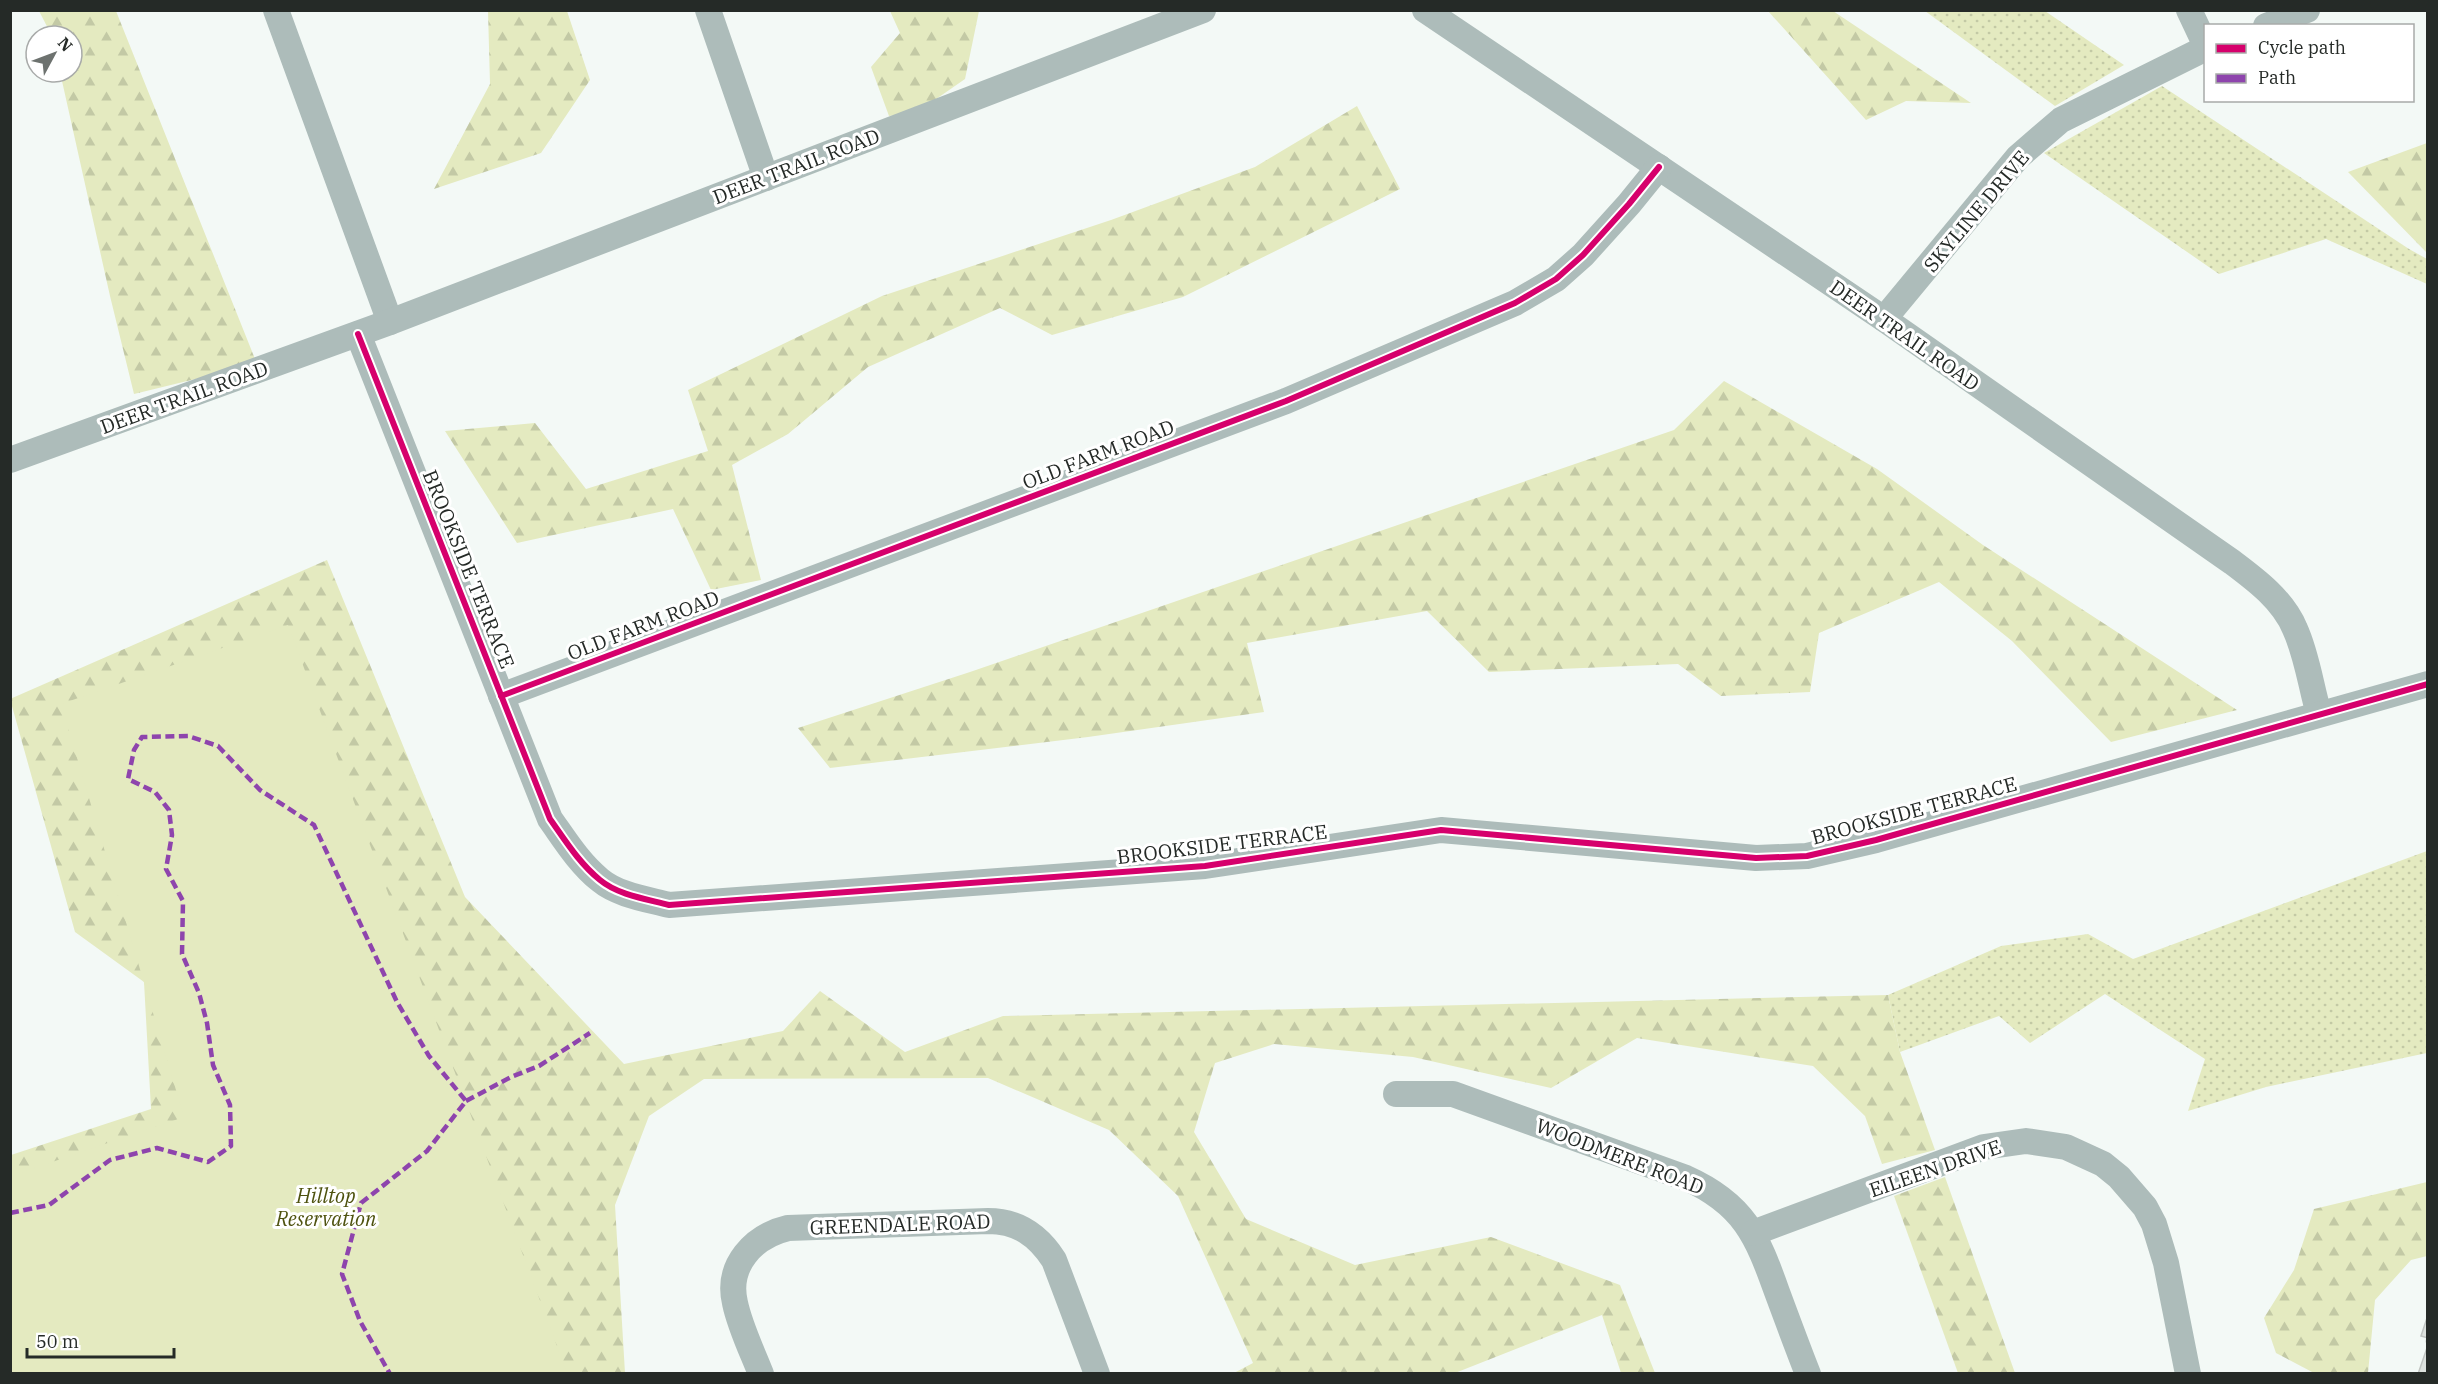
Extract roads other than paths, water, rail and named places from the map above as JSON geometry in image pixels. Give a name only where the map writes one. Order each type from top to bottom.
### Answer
[{"type":"street","points":[[276,10],[390,322]]},
{"type":"street","points":[[708,10],[766,178]]},
{"type":"street","name":"DEER TRAIL ROAD","points":[[12,456],[358,334],[766,178],[1149,20],[1203,10]]},
{"type":"street","name":"DEER TRAIL ROAD","points":[[1425,10],[1884,319],[2232,562],[2264,587],[2285,611],[2295,629],[2319,714]]},
{"type":"street","points":[[2189,10],[2204,45]]},
{"type":"street","points":[[2271,24],[2307,10]]},
{"type":"street","name":"SKYLINE DRIVE","points":[[1884,319],[2019,157],[2061,120],[2204,48]]},
{"type":"street","name":"OLD FARM ROAD","points":[[501,696],[1286,401],[1515,303],[1556,279],[1583,255],[1659,167]]},
{"type":"street","name":"BROOKSIDE TERRACE","points":[[358,334],[550,819],[574,853],[601,881],[632,896],[669,904],[1205,866],[1441,830],[1756,858],[1807,856],[1876,840],[2427,684]]},
{"type":"street","name":"WOODMERE ROAD","points":[[1396,1094],[1453,1094],[1702,1185],[1731,1206],[1762,1248],[1805,1373]]},
{"type":"street","name":"EILEEN DRIVE","points":[[1753,1233],[1984,1147],[2026,1141],[2066,1148],[2103,1164],[2133,1191],[2150,1216],[2162,1243],[2188,1374]]},
{"type":"street","name":"GREENDALE ROAD","points":[[761,1374],[735,1304],[733,1286],[743,1256],[762,1237],[788,1228],[988,1221],[999,1221],[1020,1227],[1040,1240],[1054,1260],[1097,1374]]},
{"type":"park label","name":"Hilltop Reservation","points":[[326,1206]]}]
